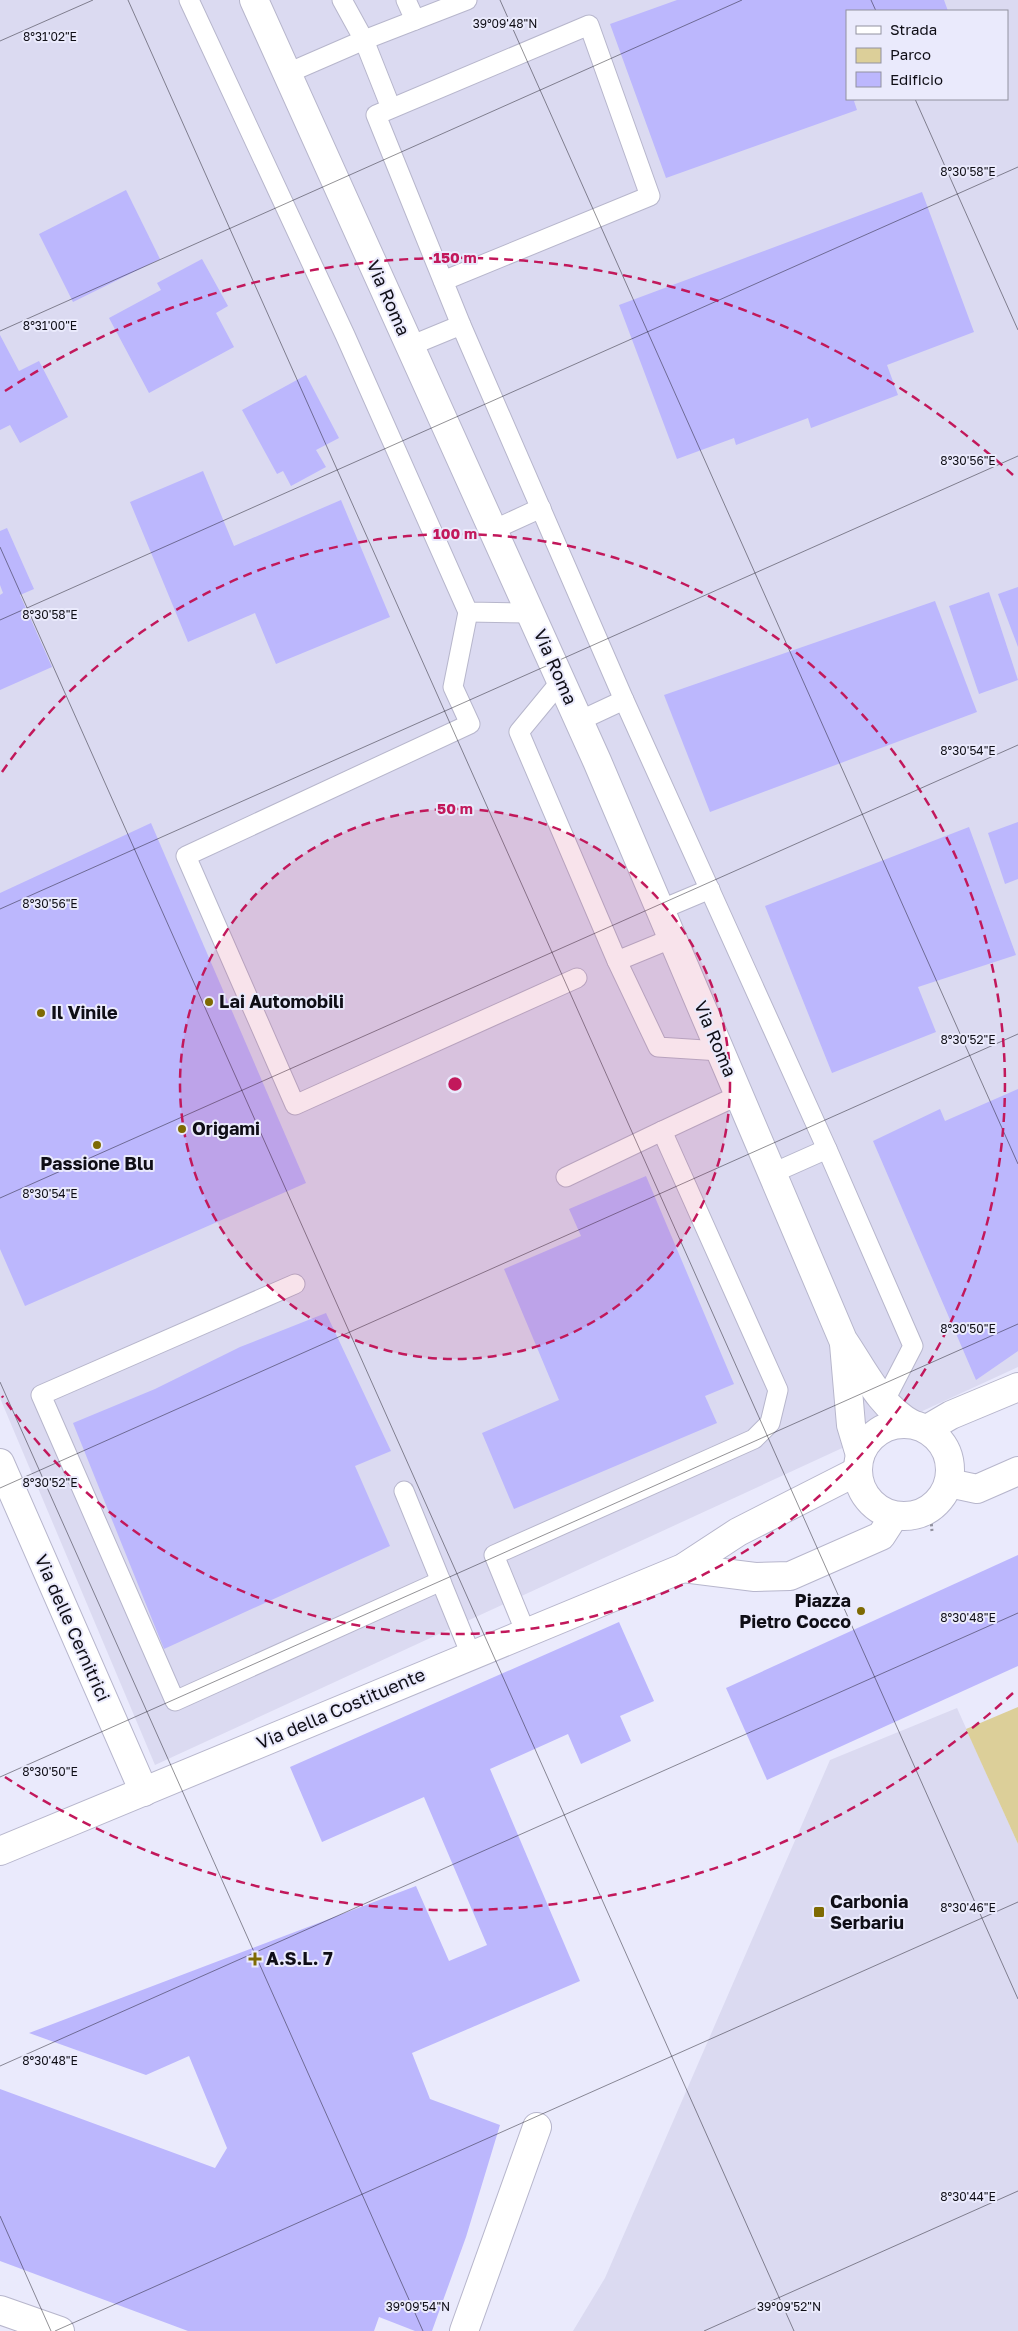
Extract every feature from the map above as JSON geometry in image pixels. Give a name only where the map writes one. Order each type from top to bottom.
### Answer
[{"type":"main road","name":"Via Roma","points":[[254,0],[579,721],[844,1340],[884,1402],[899,1417],[919,1427]]},
{"type":"main road","name":"Via Roma","points":[[844,1340],[850,1425],[859,1463]]},
{"type":"main road","points":[[919,1427],[1018,1387]]},
{"type":"main road","points":[[896,1424],[919,1427],[939,1439],[947,1452],[951,1468],[949,1484],[938,1502],[931,1520],[912,1516],[894,1516],[868,1500],[860,1486],[859,1463],[868,1440],[880,1430],[896,1424]]},
{"type":"main road","name":"Via delle Cernitrici","points":[[0,1463],[144,1792]]},
{"type":"main road","name":"Via della Costituente","points":[[0,1851],[683,1568],[738,1532],[859,1463]]},
{"type":"main road","points":[[949,1484],[978,1489],[1018,1471]]},
{"type":"main road","points":[[683,1568],[755,1578],[790,1576],[880,1536],[894,1516]]},
{"type":"main road","points":[[464,2331],[537,2128]]},
{"type":"main road","points":[[0,2310],[60,2331]]},
{"type":"lane","points":[[189,0],[344,335],[468,612],[453,687],[470,724],[186,856],[295,1105],[577,978]]},
{"type":"lane","points":[[342,0],[364,40],[391,108]]},
{"type":"lane","points":[[406,0],[414,20]]},
{"type":"lane","points":[[288,73],[364,40],[466,0]]},
{"type":"lane","points":[[443,281],[650,196],[588,25],[376,115],[443,281],[461,325],[624,700],[828,1149],[913,1346],[884,1402]]},
{"type":"lane","points":[[410,346],[461,325]]},
{"type":"lane","points":[[493,530],[541,508]]},
{"type":"lane","points":[[468,612],[531,613]]},
{"type":"lane","points":[[561,681],[519,732],[617,961],[658,1047],[720,1052]]},
{"type":"lane","points":[[579,721],[624,700]]},
{"type":"lane","points":[[660,910],[710,889]]},
{"type":"lane","points":[[617,961],[673,938]]},
{"type":"lane","points":[[566,1177],[739,1095]]},
{"type":"lane","points":[[526,1633],[494,1555],[754,1440],[770,1423],[778,1390],[662,1131]]},
{"type":"lane","points":[[773,1174],[828,1149]]},
{"type":"lane","points":[[295,1284],[41,1395],[175,1701],[441,1581]]},
{"type":"lane","points":[[404,1491],[472,1655]]},
{"type":"shaded area","points":[[0,0],[1018,0],[1018,1367],[155,1765],[0,1398]]},
{"type":"shaded area","points":[[957,1708],[1018,1844],[1018,2331],[573,2331],[605,2278],[830,1760]]},
{"type":"green space","points":[[1018,1707],[1018,1844],[966,1729]]},
{"type":"building","points":[[677,0],[944,0],[948,10],[846,10],[846,100],[856,100],[854,101],[857,110],[666,178],[610,24]]},
{"type":"building","points":[[126,190],[160,259],[73,302],[39,234]]},
{"type":"building","points":[[922,192],[974,332],[887,365],[898,395],[811,428],[808,418],[736,445],[734,438],[677,459],[619,305]]},
{"type":"building","points":[[202,259],[228,306],[216,313],[234,347],[149,393],[109,318],[161,290],[157,283]]},
{"type":"building","points":[[0,335],[19,371],[39,361],[68,417],[20,443],[10,425],[0,430]]},
{"type":"building","points":[[306,375],[339,438],[316,450],[326,467],[291,486],[283,471],[277,474],[242,410]]},
{"type":"building","points":[[203,471],[234,546],[341,500],[390,617],[276,664],[255,613],[188,642],[130,502]]},
{"type":"building","points":[[7,528],[34,589],[20,595],[52,667],[0,690],[0,595],[3,593],[0,585],[0,531]]},
{"type":"building","points":[[1018,587],[1018,647],[998,594]]},
{"type":"building","points":[[989,592],[1018,680],[979,694],[949,606]]},
{"type":"building","points":[[935,601],[977,712],[710,812],[664,695]]},
{"type":"building","points":[[1018,822],[1018,879],[1005,884],[988,833]]},
{"type":"building","points":[[151,823],[306,1183],[25,1306],[0,1249],[0,893]]},
{"type":"building","points":[[969,827],[1016,955],[918,987],[936,1032],[832,1073],[765,906]]},
{"type":"building","points":[[1018,1089],[1018,1351],[976,1380],[873,1141],[940,1109],[945,1121]]},
{"type":"building","points":[[646,1176],[734,1384],[705,1396],[717,1423],[514,1509],[482,1433],[559,1400],[504,1269],[581,1236],[569,1209]]},
{"type":"building","points":[[326,1313],[391,1451],[355,1466],[390,1546],[164,1649],[73,1423],[155,1389],[240,1347]]},
{"type":"building","points":[[1018,1555],[1018,1666],[767,1780],[726,1688]]},
{"type":"building","points":[[619,1622],[654,1701],[620,1716],[631,1741],[581,1764],[568,1734],[490,1769],[580,1981],[412,2053],[430,2099],[500,2125],[466,2237],[432,2331],[415,2331],[379,2317],[374,2331],[188,2331],[0,2261],[0,2089],[215,2168],[227,2148],[189,2056],[146,2075],[29,2033],[416,1886],[449,1961],[487,1945],[424,1797],[322,1842],[290,1767]]},
{"type":"place","name":"Lai Automobili","points":[[209,1002]]},
{"type":"place","name":"Il Vinile","points":[[41,1013]]},
{"type":"place","name":"Origami","points":[[182,1129]]},
{"type":"place","name":"Passione Blu","points":[[97,1145]]},
{"type":"place","name":"Piazza Pietro Cocco","points":[[861,1611]]},
{"type":"place","name":"Carbonia Serbariu","points":[[819,1912]]},
{"type":"place","name":"A.S.L. 7","points":[[255,1959]]}]
